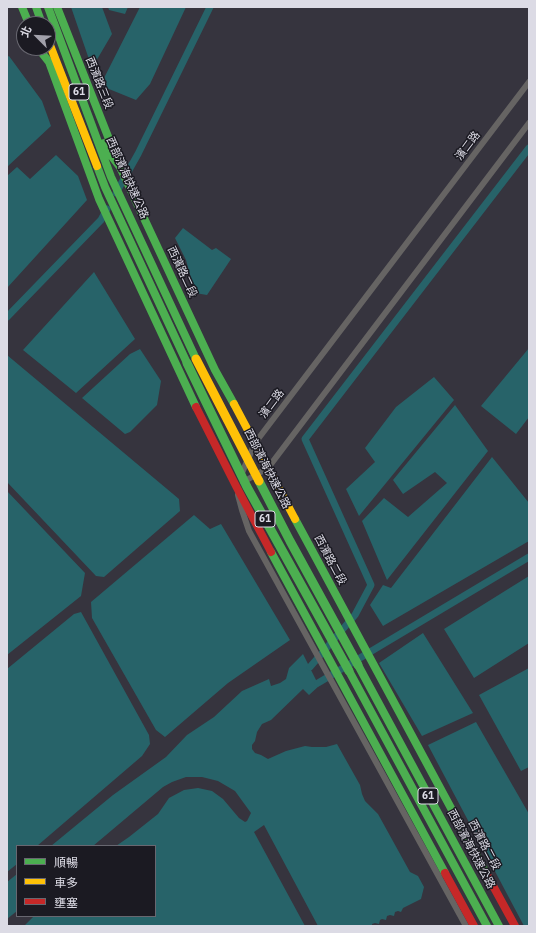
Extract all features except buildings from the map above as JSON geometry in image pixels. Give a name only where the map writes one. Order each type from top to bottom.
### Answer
[{"type":"main road","points":[[48,7],[54,13],[59,25],[106,149],[120,167]]},
{"type":"main road","name":"西部濱海快速公路","points":[[48,7],[111,177],[127,208],[196,359],[290,541],[499,926]]},
{"type":"main road","name":"西濱路三段","points":[[57,7],[120,167]]},
{"type":"main road","points":[[44,56],[48,62]]},
{"type":"main road","points":[[46,56],[99,199],[189,392],[309,630],[474,926]]},
{"type":"main road","name":"西部濱海快速公路","points":[[54,56],[105,187],[247,487],[488,926]]},
{"type":"main road","name":"西濱路二段","points":[[120,167],[215,370],[370,660],[515,926]]},
{"type":"street","name":"濱二路","points":[[236,486],[255,443],[529,82]]},
{"type":"street","points":[[236,486],[268,468],[529,123]]},
{"type":"street","points":[[336,680],[466,926]]},
{"type":"water","points":[[71,7],[102,7],[112,34],[92,68]]},
{"type":"water","points":[[108,7],[128,7],[125,14],[109,10]]},
{"type":"water","points":[[140,7],[186,7],[150,84],[136,100],[104,87],[102,82]]},
{"type":"water","points":[[9,56],[42,101],[51,126],[7,167],[7,57]]},
{"type":"water","points":[[56,155],[78,176],[87,200],[7,288],[7,176],[17,167],[30,179]]},
{"type":"water","points":[[183,228],[212,250],[216,248],[231,259],[207,295],[195,293],[186,260],[175,238]]},
{"type":"water","points":[[94,272],[135,339],[76,393],[23,350]]},
{"type":"water","points":[[529,348],[529,417],[516,434],[481,406]]},
{"type":"water","points":[[140,349],[161,381],[157,405],[130,432],[125,434],[82,398],[130,354]]},
{"type":"water","points":[[7,355],[179,499],[180,511],[104,577],[96,576],[7,482]]},
{"type":"water","points":[[434,377],[454,400],[359,516],[346,489],[375,462],[365,448],[396,407]]},
{"type":"water","points":[[455,405],[488,451],[387,580],[362,521],[384,498],[408,517],[447,483],[435,472],[403,494],[393,480]]},
{"type":"water","points":[[492,457],[529,503],[529,541],[383,626],[370,605],[383,585],[391,588]]},
{"type":"water","points":[[7,491],[85,573],[81,596],[7,655]]},
{"type":"water","points":[[194,515],[210,529],[221,524],[290,640],[228,683],[165,737],[156,730],[92,618],[91,602]]},
{"type":"water","points":[[529,576],[529,643],[474,678],[444,629]]},
{"type":"water","points":[[81,612],[149,735],[150,744],[142,756],[38,845],[16,845],[16,865],[7,872],[7,669],[74,614]]},
{"type":"water","points":[[423,633],[473,713],[422,736],[379,663]]},
{"type":"water","points":[[303,654],[319,686],[309,695],[303,689],[271,720],[262,724],[257,732],[252,749],[255,753],[268,759],[286,751],[305,746],[326,747],[337,744],[360,785],[365,801],[378,814],[410,872],[418,876],[424,887],[421,899],[403,908],[401,912],[395,912],[394,916],[387,916],[386,920],[382,919],[380,920],[379,924],[375,923],[372,924],[372,926],[318,926],[264,825],[254,832],[305,926],[7,926],[7,882],[16,875],[16,917],[156,917],[156,845],[52,845],[113,795],[166,757],[187,735],[214,717],[242,691],[269,679],[271,686],[280,683],[286,679],[289,668]]},
{"type":"water","points":[[529,668],[529,767],[521,771],[479,695]]},
{"type":"water","points":[[476,722],[529,814],[529,926],[524,926],[428,745]]},
{"type":"pier","points":[[186,777],[202,777],[218,781],[235,791],[251,813],[245,822],[239,818],[223,799],[212,791],[198,788],[184,790],[169,798],[158,814],[117,845],[94,845],[163,787]]},
{"type":"pier","points":[[16,912],[16,917],[33,917],[24,926],[7,926],[7,919]]},
{"type":"waterway","points":[[116,193],[138,154],[210,7]]},
{"type":"waterway","points":[[310,667],[355,615],[371,585],[305,439],[529,148]]},
{"type":"waterway","points":[[7,317],[101,220],[107,209]]},
{"type":"waterway","points":[[318,683],[529,557]]},
{"type":"traffic: fast","points":[[22,7],[26,16]]},
{"type":"traffic: fast","points":[[36,7],[39,16]]},
{"type":"traffic: fast","points":[[48,7],[111,177],[196,359]]},
{"type":"traffic: fast","points":[[57,7],[120,167],[215,370],[234,404]]},
{"type":"traffic: fast","points":[[44,56],[49,62],[99,199],[196,407]]},
{"type":"traffic: fast","points":[[104,143],[106,149],[120,167]]},
{"type":"traffic: fast","points":[[97,166],[105,187],[187,363]]},
{"type":"traffic: fast","points":[[187,363],[247,487],[349,671]]},
{"type":"traffic: fast","points":[[259,481],[358,665]]},
{"type":"traffic: fast","points":[[295,519],[486,873]]},
{"type":"traffic: fast","points":[[271,552],[445,873]]},
{"type":"traffic: fast","points":[[358,665],[499,926]]},
{"type":"traffic: fast","points":[[349,671],[487,926]]},
{"type":"traffic: slow","points":[[54,56],[97,166]]},
{"type":"traffic: slow","points":[[196,359],[259,481]]},
{"type":"traffic: slow","points":[[234,404],[295,519]]},
{"type":"traffic: jam","points":[[196,407],[271,552]]},
{"type":"traffic: jam","points":[[445,873],[474,926]]},
{"type":"traffic: jam","points":[[486,873],[515,926]]}]
